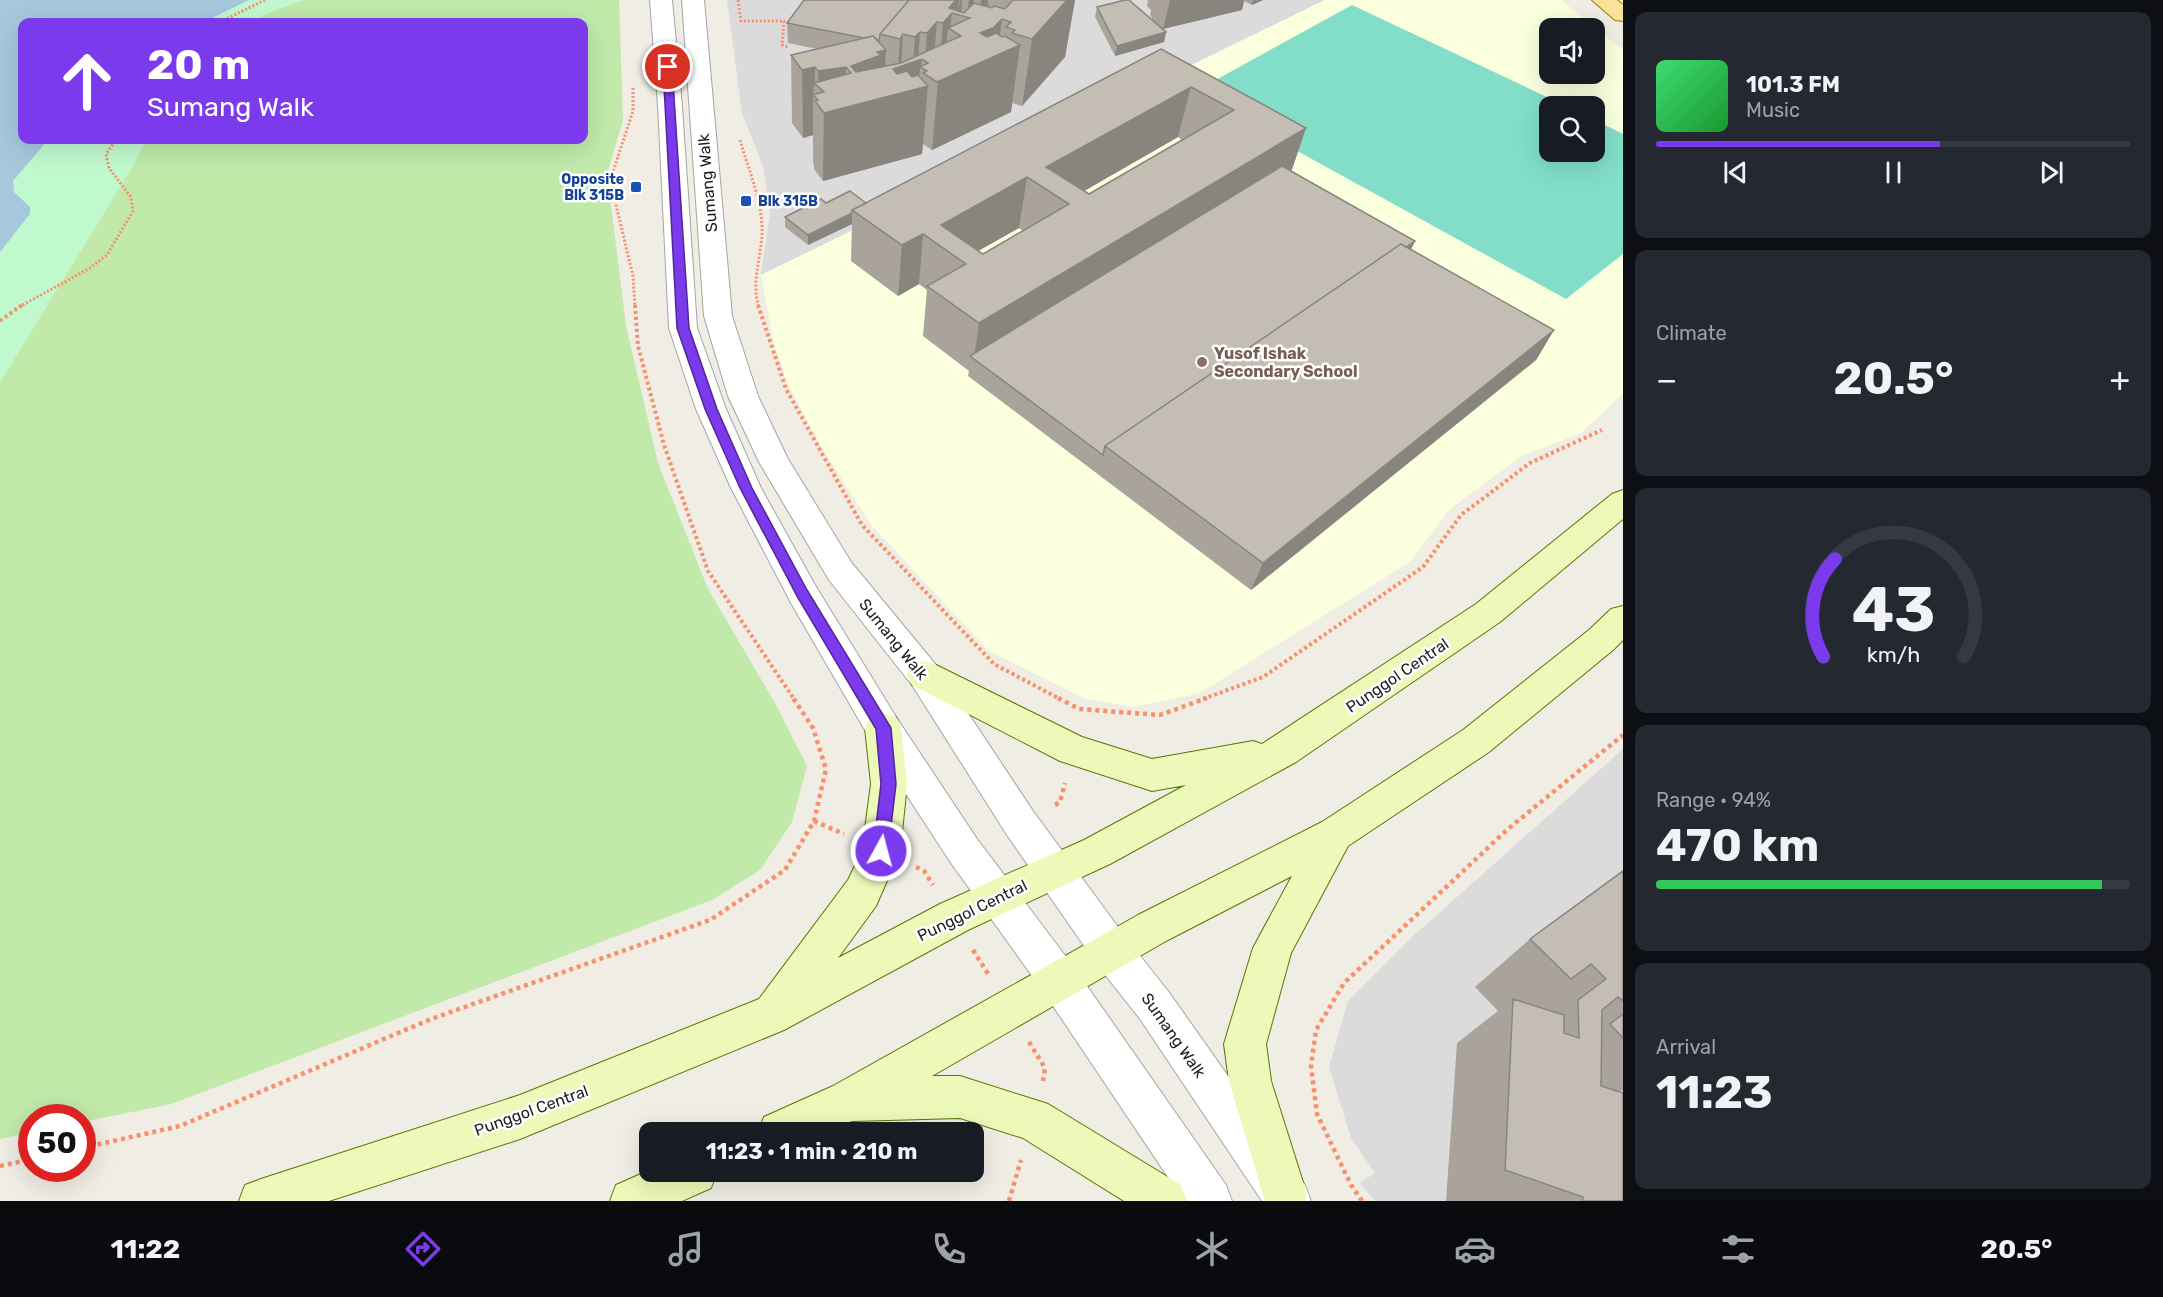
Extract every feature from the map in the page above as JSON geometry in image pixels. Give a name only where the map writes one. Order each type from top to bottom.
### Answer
[{"type":"main road","points":[[1603,0],[1623,15]]},
{"type":"main road","name":"Punggol Central","points":[[261,1201],[520,1117],[769,1016],[954,917],[1097,852],[1283,752],[1488,613],[1623,502]]},
{"type":"main road","points":[[801,1122],[848,1101],[1152,928],[1335,834],[1476,741],[1601,640],[1623,619]]},
{"type":"main road","points":[[924,675],[1073,750],[1152,776],[1283,752]]},
{"type":"main road","points":[[769,1016],[862,893],[881,851],[889,784],[883,728]]},
{"type":"main road","points":[[1287,1198],[1250,1082],[1245,1044],[1273,948],[1335,834]]},
{"type":"main road","points":[[848,1101],[960,1097],[1033,1119],[1165,1201]]},
{"type":"main road","points":[[632,1201],[673,1182]]},
{"type":"street","name":"Sumang Walk","points":[[661,0],[670,106],[683,328],[711,409],[746,488],[803,594],[883,728],[964,850],[1059,980],[1210,1201]]},
{"type":"street","name":"Sumang Walk","points":[[693,0],[718,316],[743,396],[774,462],[840,571],[924,675],[1020,823],[1112,952],[1154,1005],[1287,1198]]},
{"type":"path","points":[[228,18],[265,0]]},
{"type":"path","points":[[738,0],[741,21],[784,21],[782,45],[788,47]]},
{"type":"path","points":[[96,1145],[180,1126],[432,1019],[710,920],[785,870],[814,821],[826,769],[813,728],[708,571],[664,445],[638,346],[633,276],[616,206],[613,172],[633,111],[633,78]]},
{"type":"path","points":[[738,136],[756,193],[762,227],[755,296],[786,389],[862,525],[994,664],[1079,709],[1160,715],[1263,677],[1423,567],[1461,515],[1530,463],[1602,430]]},
{"type":"path","points":[[0,321],[12,311],[90,268],[107,255],[133,211],[130,197],[109,168],[106,154],[113,144]]},
{"type":"path","points":[[1362,1201],[1351,1185],[1317,1114],[1311,1066],[1316,1030],[1344,983],[1508,829],[1623,735]]},
{"type":"path","points":[[924,870],[1045,1068]]},
{"type":"path","points":[[0,1166],[18,1162]]},
{"type":"shaded area","points":[[727,0],[1325,0],[761,275],[770,213],[763,166],[742,113]]},
{"type":"shaded area","name":"Yusof Ishak Secondary School","points":[[1325,0],[1561,0],[1583,18],[1539,18],[1539,84],[1605,84],[1605,35],[1623,50],[1623,394],[1581,433],[1520,457],[1450,509],[1410,562],[1200,693],[1134,707],[1083,698],[989,651],[872,526],[822,448],[788,384],[773,340],[761,275]]},
{"type":"shaded area","points":[[1623,749],[1623,1201],[1375,1201],[1360,1183],[1375,1173],[1351,1138],[1329,1067],[1348,1001],[1412,937]]},
{"type":"green space","points":[[249,0],[304,0],[259,18],[212,18]]},
{"type":"green space","points":[[304,0],[619,0],[623,120],[607,174],[626,326],[658,463],[708,589],[775,703],[807,766],[792,822],[760,870],[712,900],[171,1104],[96,1119],[96,1104],[18,1104],[18,1135],[0,1139],[0,382],[144,144],[588,144],[588,18],[259,18]]},
{"type":"green space","points":[[1352,5],[1545,96],[1539,96],[1539,162],[1605,162],[1605,125],[1623,134],[1623,254],[1566,299],[1192,93]]},
{"type":"green space","points":[[45,144],[144,144],[0,382],[0,252],[30,214],[12,192],[13,181]]},
{"type":"water","points":[[0,0],[249,0],[212,18],[18,18],[18,144],[45,144],[13,181],[14,192],[30,207],[30,214],[0,252]]},
{"type":"building","points":[[804,0],[909,0],[880,34],[879,41],[873,36],[864,38],[787,23]]},
{"type":"building","points":[[909,0],[956,0],[949,8],[964,13],[974,3],[1005,9],[1013,0],[1067,0],[1032,39],[1012,33],[1015,30],[1006,27],[1011,22],[1002,19],[993,28],[980,33],[987,37],[996,33],[1020,45],[937,82],[923,73],[927,71],[920,67],[928,63],[922,59],[893,69],[897,74],[907,71],[912,77],[918,75],[928,86],[824,113],[813,95],[824,92],[814,83],[851,73],[846,67],[818,71],[815,67],[802,70],[791,55],[873,36],[886,50],[877,52],[881,55],[851,66],[856,72],[901,63],[961,36],[948,28],[970,18],[952,13],[943,23],[937,22],[927,33],[920,32],[915,37],[903,34],[900,39],[880,34]]},
{"type":"building","points":[[1129,0],[1166,32],[1117,46],[1097,7]]},
{"type":"building","points":[[1161,49],[1306,128],[979,323],[927,286],[966,264],[923,234],[902,245],[852,210]],"holes":[[[1191,87],[1234,110],[1089,194],[1046,167]],[[1027,177],[1069,204],[983,254],[941,225]]]},
{"type":"building","points":[[1282,166],[1415,241],[1406,247],[1401,244],[1105,446],[1103,455],[970,356]]},
{"type":"building","points":[[850,191],[866,203],[852,210],[852,213],[808,235],[785,217],[821,199],[826,203]]},
{"type":"building","points":[[1401,244],[1554,330],[1263,563],[1105,446]]},
{"type":"building","points":[[1623,871],[1623,1001],[1618,997],[1602,1010],[1601,1086],[1623,1093],[1623,1201],[1583,1201],[1583,1197],[1505,1170],[1513,999],[1564,1015],[1564,1033],[1579,1038],[1578,1000],[1606,979],[1591,964],[1571,979],[1530,939]]},
{"type":"building","points":[[1623,1014],[1623,1038],[1610,1024]]},
{"type":"place","name":"Opposite Blk 315B","points":[[636,187]]},
{"type":"place","name":"Blk 315B","points":[[746,201]]},
{"type":"place","name":"Yusof Ishak Secondary School","points":[[1202,362]]},
{"type":"route","points":[[668,67],[683,328],[711,409],[746,488],[803,594],[883,728],[889,784],[881,851]]}]
